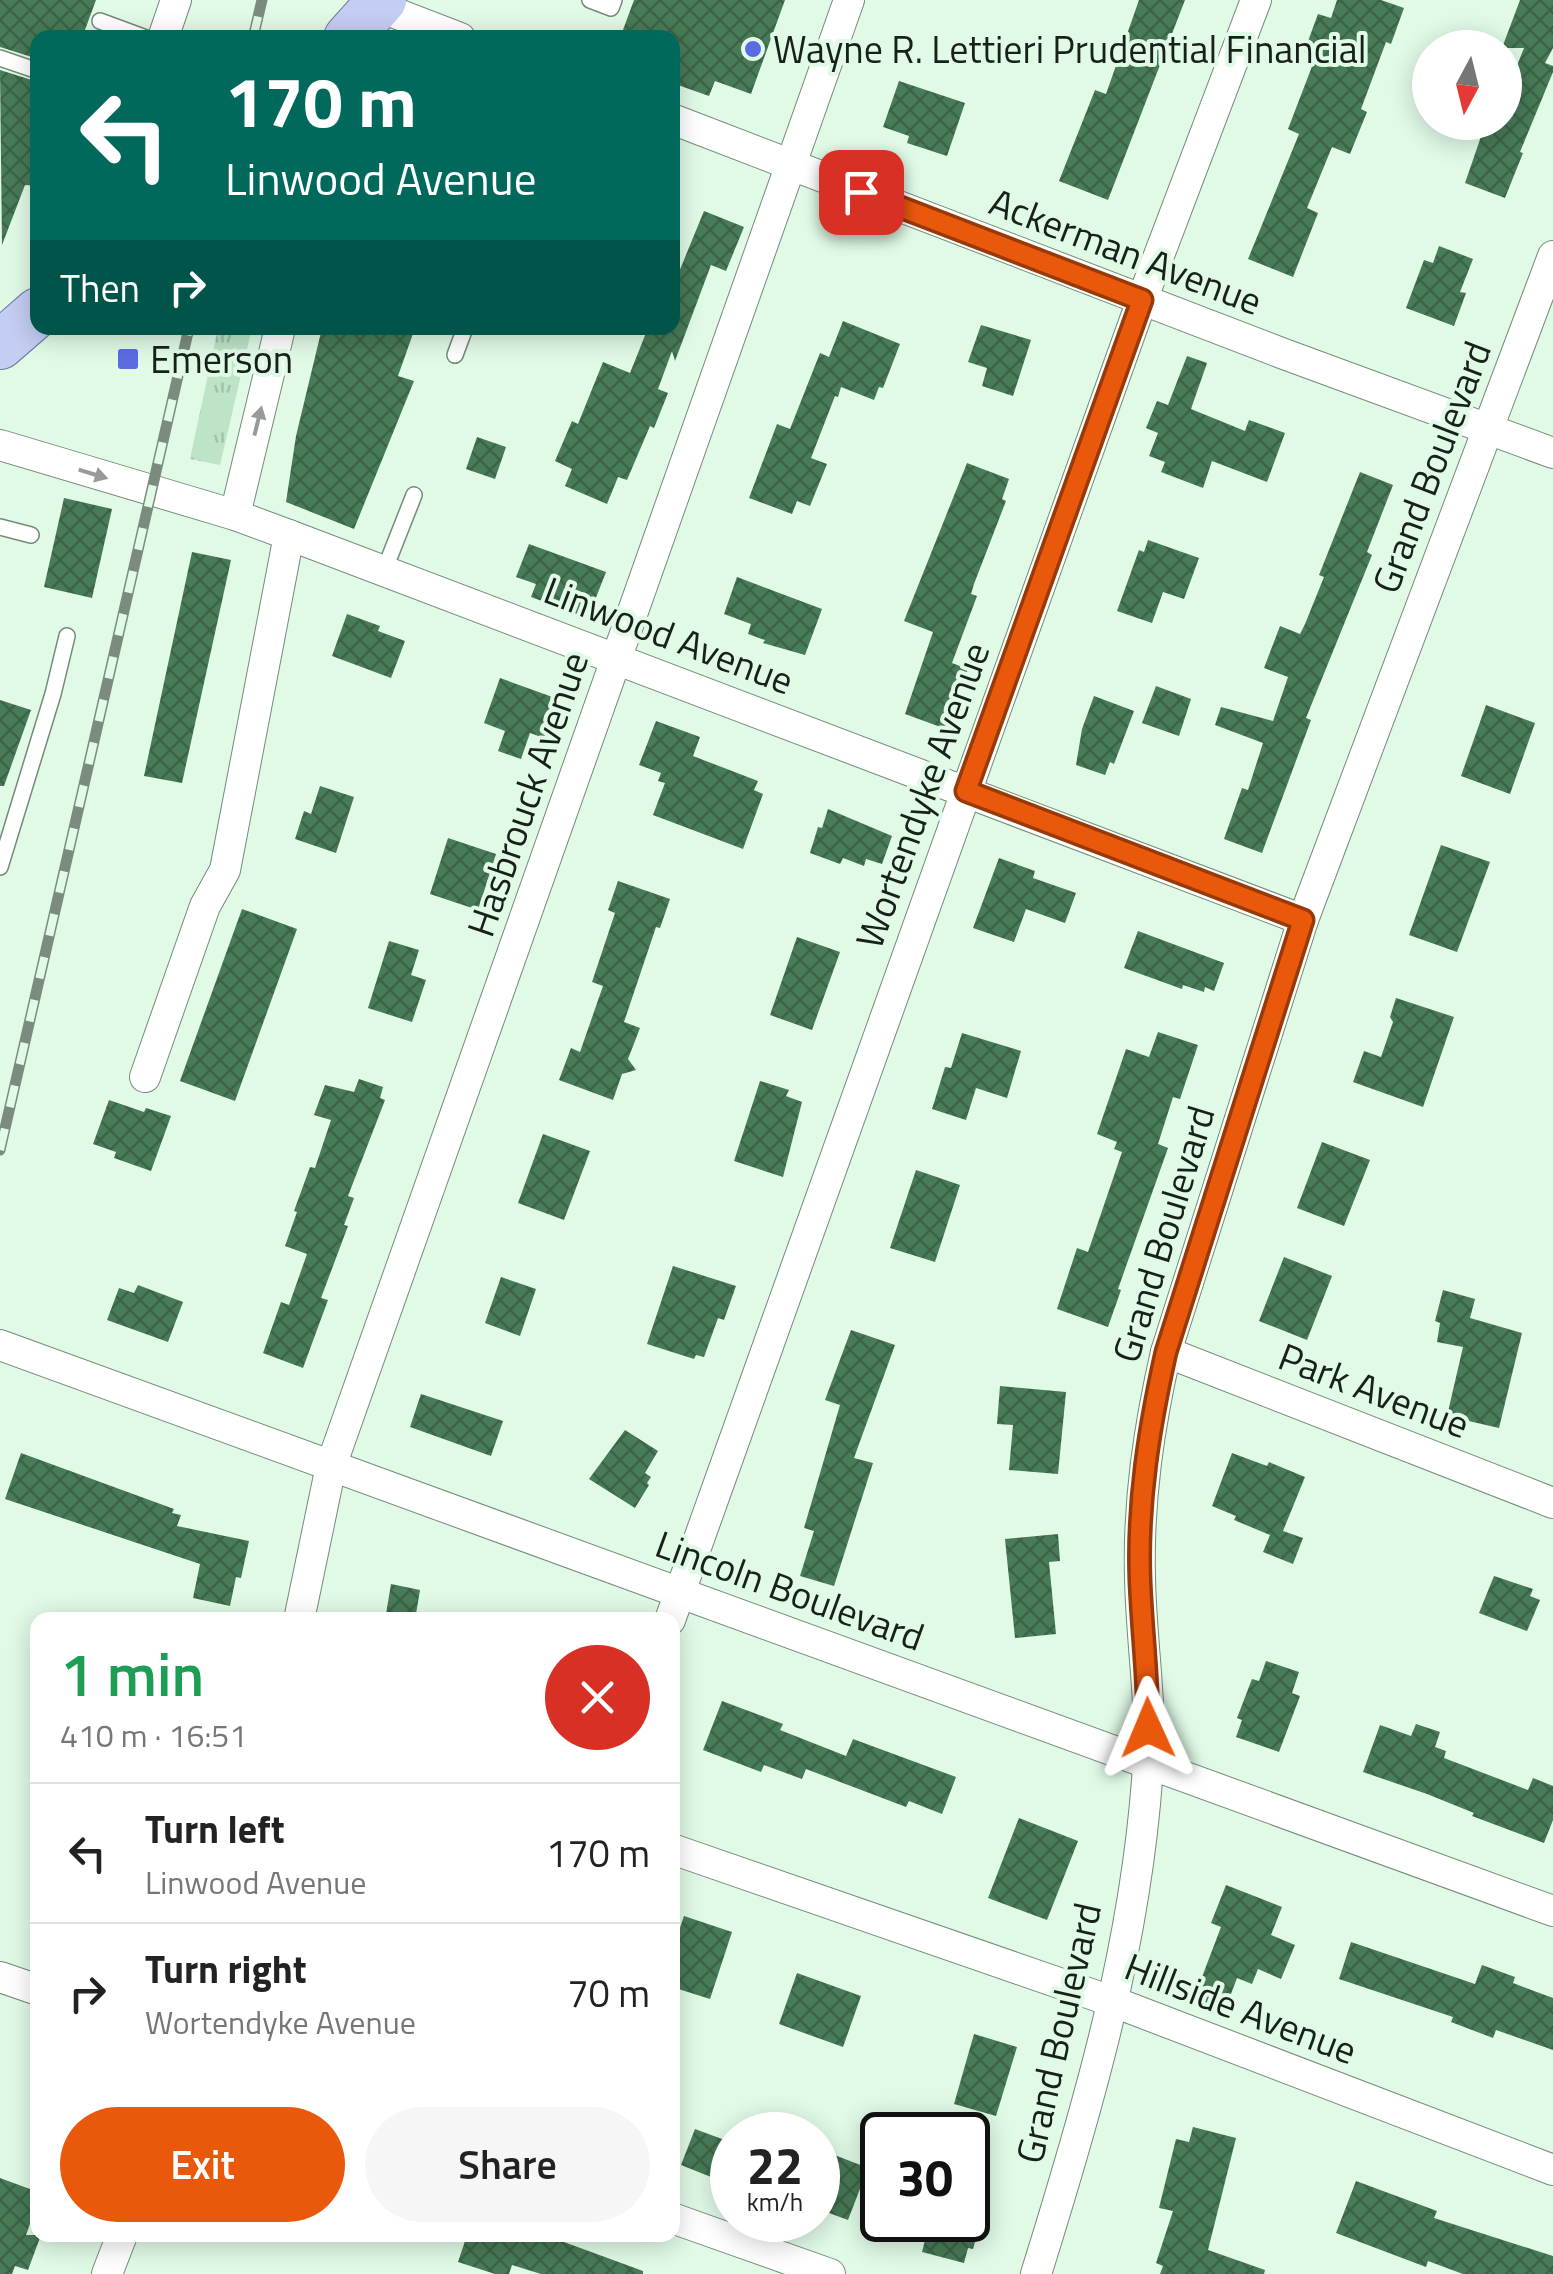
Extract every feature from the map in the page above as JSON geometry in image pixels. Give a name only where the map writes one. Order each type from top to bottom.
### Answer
[{"type":"main road","points":[[0,345],[30,319]]},
{"type":"street","points":[[166,30],[176,0]]},
{"type":"street","name":"Hasbrouck Avenue","points":[[302,1612],[332,1466],[849,0]]},
{"type":"street","name":"Wortendyke Avenue","points":[[675,1606],[1142,300],[1256,0]]},
{"type":"street","points":[[369,14],[430,30]]},
{"type":"street","name":"Ackerman Avenue","points":[[680,122],[1553,453]]},
{"type":"street","name":"Grand Boulevard","points":[[1036,2274],[1087,2110],[1114,2002],[1140,1844],[1148,1763],[1148,1692],[1140,1579],[1141,1500],[1150,1421],[1166,1352],[1303,920],[1553,256]]},
{"type":"street","points":[[235,515],[278,335]]},
{"type":"street","name":"Linwood Avenue","points":[[0,445],[289,534],[1303,920]]},
{"type":"street","points":[[145,1077],[206,906],[225,870],[289,534]]},
{"type":"street","name":"Lincoln Boulevard","points":[[0,1346],[332,1466],[675,1606],[1148,1763],[1553,1911]]},
{"type":"street","name":"Park Avenue","points":[[1166,1352],[1553,1503]]},
{"type":"street","name":"Hillside Avenue","points":[[680,1852],[1114,2002],[1553,2170]]},
{"type":"street","points":[[0,1976],[30,1987]]},
{"type":"street","points":[[680,2221],[830,2274]]},
{"type":"street","points":[[107,2274],[119,2242]]},
{"type":"lane","points":[[590,0],[611,8],[614,0]]},
{"type":"lane","points":[[100,21],[124,30]]},
{"type":"lane","points":[[0,58],[30,68]]},
{"type":"lane","points":[[455,354],[462,335]]},
{"type":"lane","points":[[384,570],[414,495]]},
{"type":"lane","points":[[0,526],[31,535]]},
{"type":"lane","points":[[0,867],[53,694],[66,636]]},
{"type":"green space","points":[[217,335],[250,335],[220,465],[190,459]]},
{"type":"building","points":[[0,0],[96,0],[85,30],[30,30],[30,56],[0,47]]},
{"type":"building","points":[[634,0],[785,0],[751,94],[715,81],[709,96],[680,86],[680,30],[623,30]]},
{"type":"building","points":[[1139,0],[1185,0],[1108,200],[1059,181],[1095,90],[1106,94]]},
{"type":"building","points":[[1337,0],[1381,0],[1404,8],[1391,44],[1386,42],[1361,109],[1367,112],[1350,154],[1332,147],[1307,208],[1318,213],[1293,277],[1248,259],[1299,134],[1288,129],[1316,56],[1304,52],[1318,14],[1331,18]]},
{"type":"building","points":[[1520,0],[1553,0],[1553,48],[1545,63],[1553,66],[1553,72],[1505,198],[1465,183],[1480,140],[1522,140],[1522,30],[1509,30]]},
{"type":"building","points":[[0,70],[30,79],[30,185],[25,185],[2,245]]},
{"type":"building","points":[[899,81],[965,103],[947,156],[907,143],[909,136],[883,127]]},
{"type":"building","points":[[704,211],[744,227],[726,271],[711,265],[675,361],[672,351],[658,389],[668,393],[654,428],[650,426],[627,480],[618,477],[607,504],[565,486],[572,469],[555,461],[572,421],[578,424],[603,362],[630,373],[645,335],[680,335],[680,270]]},
{"type":"building","points":[[1439,246],[1473,259],[1460,292],[1466,293],[1454,326],[1406,308],[1424,260],[1433,263]]},
{"type":"building","points":[[843,321],[900,344],[883,388],[879,387],[874,400],[841,387],[838,397],[835,396],[811,458],[827,464],[810,506],[797,501],[792,514],[749,498],[777,424],[790,429],[820,353],[829,357]]},
{"type":"building","points":[[981,325],[1031,340],[1013,396],[982,386],[987,368],[968,362]]},
{"type":"building","points":[[320,335],[413,335],[398,376],[414,381],[354,529],[286,502],[296,436]]},
{"type":"building","points":[[1187,356],[1207,363],[1191,409],[1245,431],[1249,420],[1285,433],[1267,482],[1212,461],[1203,488],[1161,472],[1165,462],[1149,456],[1158,433],[1146,428],[1157,401],[1168,405]]},
{"type":"building","points":[[477,437],[506,447],[495,479],[466,469]]},
{"type":"building","points":[[967,463],[1009,479],[1002,499],[1006,501],[971,594],[977,596],[952,663],[968,669],[946,729],[905,714],[933,632],[904,621]]},
{"type":"building","points":[[1360,472],[1393,485],[1367,552],[1372,555],[1306,718],[1311,720],[1262,853],[1224,839],[1242,788],[1248,790],[1263,743],[1215,725],[1221,707],[1273,721],[1288,677],[1264,668],[1280,626],[1300,634],[1305,624],[1324,577],[1319,575]]},
{"type":"building","points":[[64,498],[112,509],[92,598],[44,587]]},
{"type":"building","points":[[1148,540],[1199,558],[1184,599],[1163,592],[1152,623],[1117,611],[1139,550],[1144,552]]},
{"type":"building","points":[[529,544],[606,572],[588,618],[531,597],[536,584],[516,577]]},
{"type":"building","points":[[192,552],[231,560],[182,783],[144,776]]},
{"type":"building","points":[[737,577],[822,609],[805,655],[763,643],[765,640],[748,634],[751,624],[724,614]]},
{"type":"building","points":[[347,614],[380,626],[378,631],[405,641],[391,678],[332,656]]},
{"type":"building","points":[[500,678],[558,699],[544,738],[530,733],[521,759],[498,751],[505,731],[484,723]]},
{"type":"building","points":[[1156,686],[1191,699],[1179,736],[1142,723]]},
{"type":"building","points":[[1094,696],[1134,711],[1114,764],[1110,762],[1105,775],[1076,765],[1082,729]]},
{"type":"building","points":[[0,700],[31,710],[4,786],[0,786]]},
{"type":"building","points":[[1486,705],[1535,723],[1510,794],[1461,776]]},
{"type":"building","points":[[656,721],[700,737],[693,756],[758,781],[754,790],[763,794],[743,849],[653,815],[665,783],[658,781],[661,773],[639,765]]},
{"type":"building","points":[[320,786],[354,797],[336,853],[295,839],[304,811],[311,814]]},
{"type":"building","points":[[828,809],[892,836],[882,864],[866,859],[864,866],[843,858],[840,864],[810,853]]},
{"type":"building","points":[[448,838],[496,854],[478,910],[430,894]]},
{"type":"building","points":[[1441,845],[1490,862],[1457,952],[1409,935]]},
{"type":"building","points":[[999,858],[1035,871],[1033,878],[1076,893],[1065,923],[1026,909],[1014,942],[973,928]]},
{"type":"building","points":[[618,881],[670,899],[660,928],[656,927],[624,1022],[640,1028],[628,1059],[636,1070],[622,1074],[613,1100],[559,1080],[571,1048],[580,1052],[603,986],[592,982],[615,913],[608,910]]},
{"type":"building","points":[[242,909],[297,929],[235,1101],[180,1081]]},
{"type":"building","points":[[1138,931],[1224,963],[1214,991],[1183,985],[1182,989],[1124,968]]},
{"type":"building","points":[[797,937],[840,952],[812,1030],[770,1015]]},
{"type":"building","points":[[389,941],[419,950],[411,975],[426,980],[412,1022],[368,1008]]},
{"type":"building","points":[[1396,998],[1454,1017],[1423,1107],[1353,1082],[1364,1051],[1381,1057],[1393,1022],[1390,1017]]},
{"type":"building","points":[[1158,1032],[1198,1045],[1180,1099],[1173,1097],[1158,1144],[1168,1148],[1108,1327],[1057,1309],[1077,1248],[1088,1252],[1122,1152],[1114,1149],[1117,1142],[1097,1134],[1126,1049],[1149,1057]]},
{"type":"building","points":[[962,1033],[1021,1051],[1007,1098],[976,1088],[966,1120],[932,1109],[945,1067],[951,1068]]},
{"type":"building","points":[[359,1079],[383,1087],[380,1098],[385,1100],[348,1196],[354,1198],[344,1225],[348,1226],[321,1298],[328,1300],[303,1368],[263,1353],[281,1302],[289,1305],[307,1254],[285,1246],[310,1167],[315,1168],[331,1120],[314,1115],[325,1085],[354,1092]]},
{"type":"building","points":[[760,1081],[789,1090],[786,1096],[802,1102],[783,1177],[734,1161]]},
{"type":"building","points":[[109,1100],[171,1116],[151,1171],[114,1158],[116,1152],[93,1144]]},
{"type":"building","points":[[543,1134],[590,1151],[564,1220],[518,1203]]},
{"type":"building","points":[[1322,1142],[1370,1160],[1344,1226],[1297,1208]]},
{"type":"building","points":[[916,1170],[960,1185],[935,1262],[890,1248]]},
{"type":"building","points":[[1284,1257],[1332,1276],[1307,1340],[1259,1321]]},
{"type":"building","points":[[673,1266],[736,1286],[724,1320],[718,1318],[704,1357],[696,1355],[694,1359],[647,1344]]},
{"type":"building","points":[[501,1277],[536,1289],[520,1336],[485,1323]]},
{"type":"building","points":[[138,1285],[183,1302],[168,1342],[107,1320],[119,1288],[134,1293]]},
{"type":"building","points":[[1443,1290],[1475,1299],[1470,1318],[1522,1333],[1499,1428],[1447,1416],[1463,1347],[1437,1342],[1440,1323],[1435,1321]]},
{"type":"building","points":[[851,1330],[895,1345],[854,1458],[873,1463],[834,1586],[800,1576],[814,1531],[804,1528],[840,1405],[825,1400]]},
{"type":"building","points":[[1000,1386],[1066,1392],[1058,1474],[1009,1470],[1013,1425],[997,1424]]},
{"type":"building","points":[[421,1394],[503,1421],[491,1456],[410,1427]]},
{"type":"building","points":[[625,1430],[658,1451],[645,1473],[651,1477],[649,1485],[635,1508],[589,1479]]},
{"type":"building","points":[[21,1453],[174,1509],[172,1513],[181,1515],[177,1526],[249,1541],[230,1606],[193,1598],[200,1564],[5,1499]]},
{"type":"building","points":[[1232,1453],[1267,1466],[1269,1462],[1305,1477],[1283,1531],[1303,1538],[1293,1564],[1263,1552],[1270,1535],[1212,1506]]},
{"type":"building","points":[[1058,1534],[1060,1561],[1049,1562],[1056,1634],[1015,1638],[1005,1539]]},
{"type":"building","points":[[1494,1576],[1533,1589],[1530,1596],[1540,1600],[1527,1631],[1479,1613]]},
{"type":"building","points":[[391,1584],[420,1590],[416,1612],[386,1612]]},
{"type":"building","points":[[1266,1661],[1299,1672],[1292,1693],[1300,1696],[1279,1752],[1236,1737],[1242,1720],[1237,1718],[1252,1679],[1259,1681]]},
{"type":"building","points":[[722,1701],[783,1724],[780,1730],[846,1756],[853,1739],[956,1777],[942,1814],[909,1801],[906,1807],[806,1769],[802,1779],[764,1765],[761,1772],[703,1750]]},
{"type":"building","points":[[1416,1724],[1440,1732],[1435,1747],[1446,1751],[1444,1758],[1528,1790],[1533,1778],[1553,1786],[1553,1820],[1544,1843],[1363,1772],[1380,1725],[1411,1736]]},
{"type":"building","points":[[1019,1818],[1078,1841],[1047,1920],[988,1898]]},
{"type":"building","points":[[1226,1885],[1282,1907],[1271,1935],[1295,1945],[1281,1979],[1258,1969],[1252,1984],[1237,1978],[1225,2010],[1194,1998],[1221,1927],[1211,1923]]},
{"type":"building","points":[[684,1916],[732,1932],[710,1999],[680,1990],[680,1928]]},
{"type":"building","points":[[1351,1942],[1475,1984],[1482,1965],[1515,1977],[1513,1983],[1553,1998],[1553,2050],[1496,2030],[1493,2038],[1451,2022],[1453,2017],[1339,1979]]},
{"type":"building","points":[[797,1973],[861,1996],[843,2047],[779,2024]]},
{"type":"building","points":[[974,2034],[1017,2047],[996,2116],[954,2104]]},
{"type":"building","points":[[1193,2127],[1236,2138],[1208,2250],[1265,2270],[1264,2274],[1160,2274],[1163,2266],[1156,2263],[1173,2211],[1159,2208],[1176,2139],[1189,2142]]},
{"type":"building","points":[[695,2129],[710,2135],[710,2177],[681,2165]]},
{"type":"building","points":[[840,2157],[860,2165],[860,2189],[848,2220],[840,2217]]},
{"type":"building","points":[[0,2178],[30,2189],[30,2224],[26,2235],[30,2235],[30,2242],[38,2242],[28,2270],[15,2266],[12,2274],[0,2274]]},
{"type":"building","points":[[1356,2181],[1437,2211],[1434,2218],[1553,2256],[1553,2274],[1463,2274],[1428,2261],[1426,2267],[1336,2233]]},
{"type":"building","points":[[465,2242],[564,2242],[643,2274],[541,2274],[512,2265],[509,2274],[495,2274],[458,2262]]},
{"type":"building","points":[[924,2242],[975,2242],[973,2249],[968,2248],[964,2263],[922,2252]]},
{"type":"railway","points":[[255,30],[262,0]]},
{"type":"railway","points":[[0,1150],[187,335]]},
{"type":"place","name":"Wayne R. Lettieri Prudential Financial","points":[[753,49]]},
{"type":"place","name":"Emerson","points":[[128,359]]},
{"type":"route","points":[[861,192],[1142,300],[966,791],[1303,920],[1166,1352],[1150,1421],[1141,1500],[1140,1579],[1148,1728]]}]
